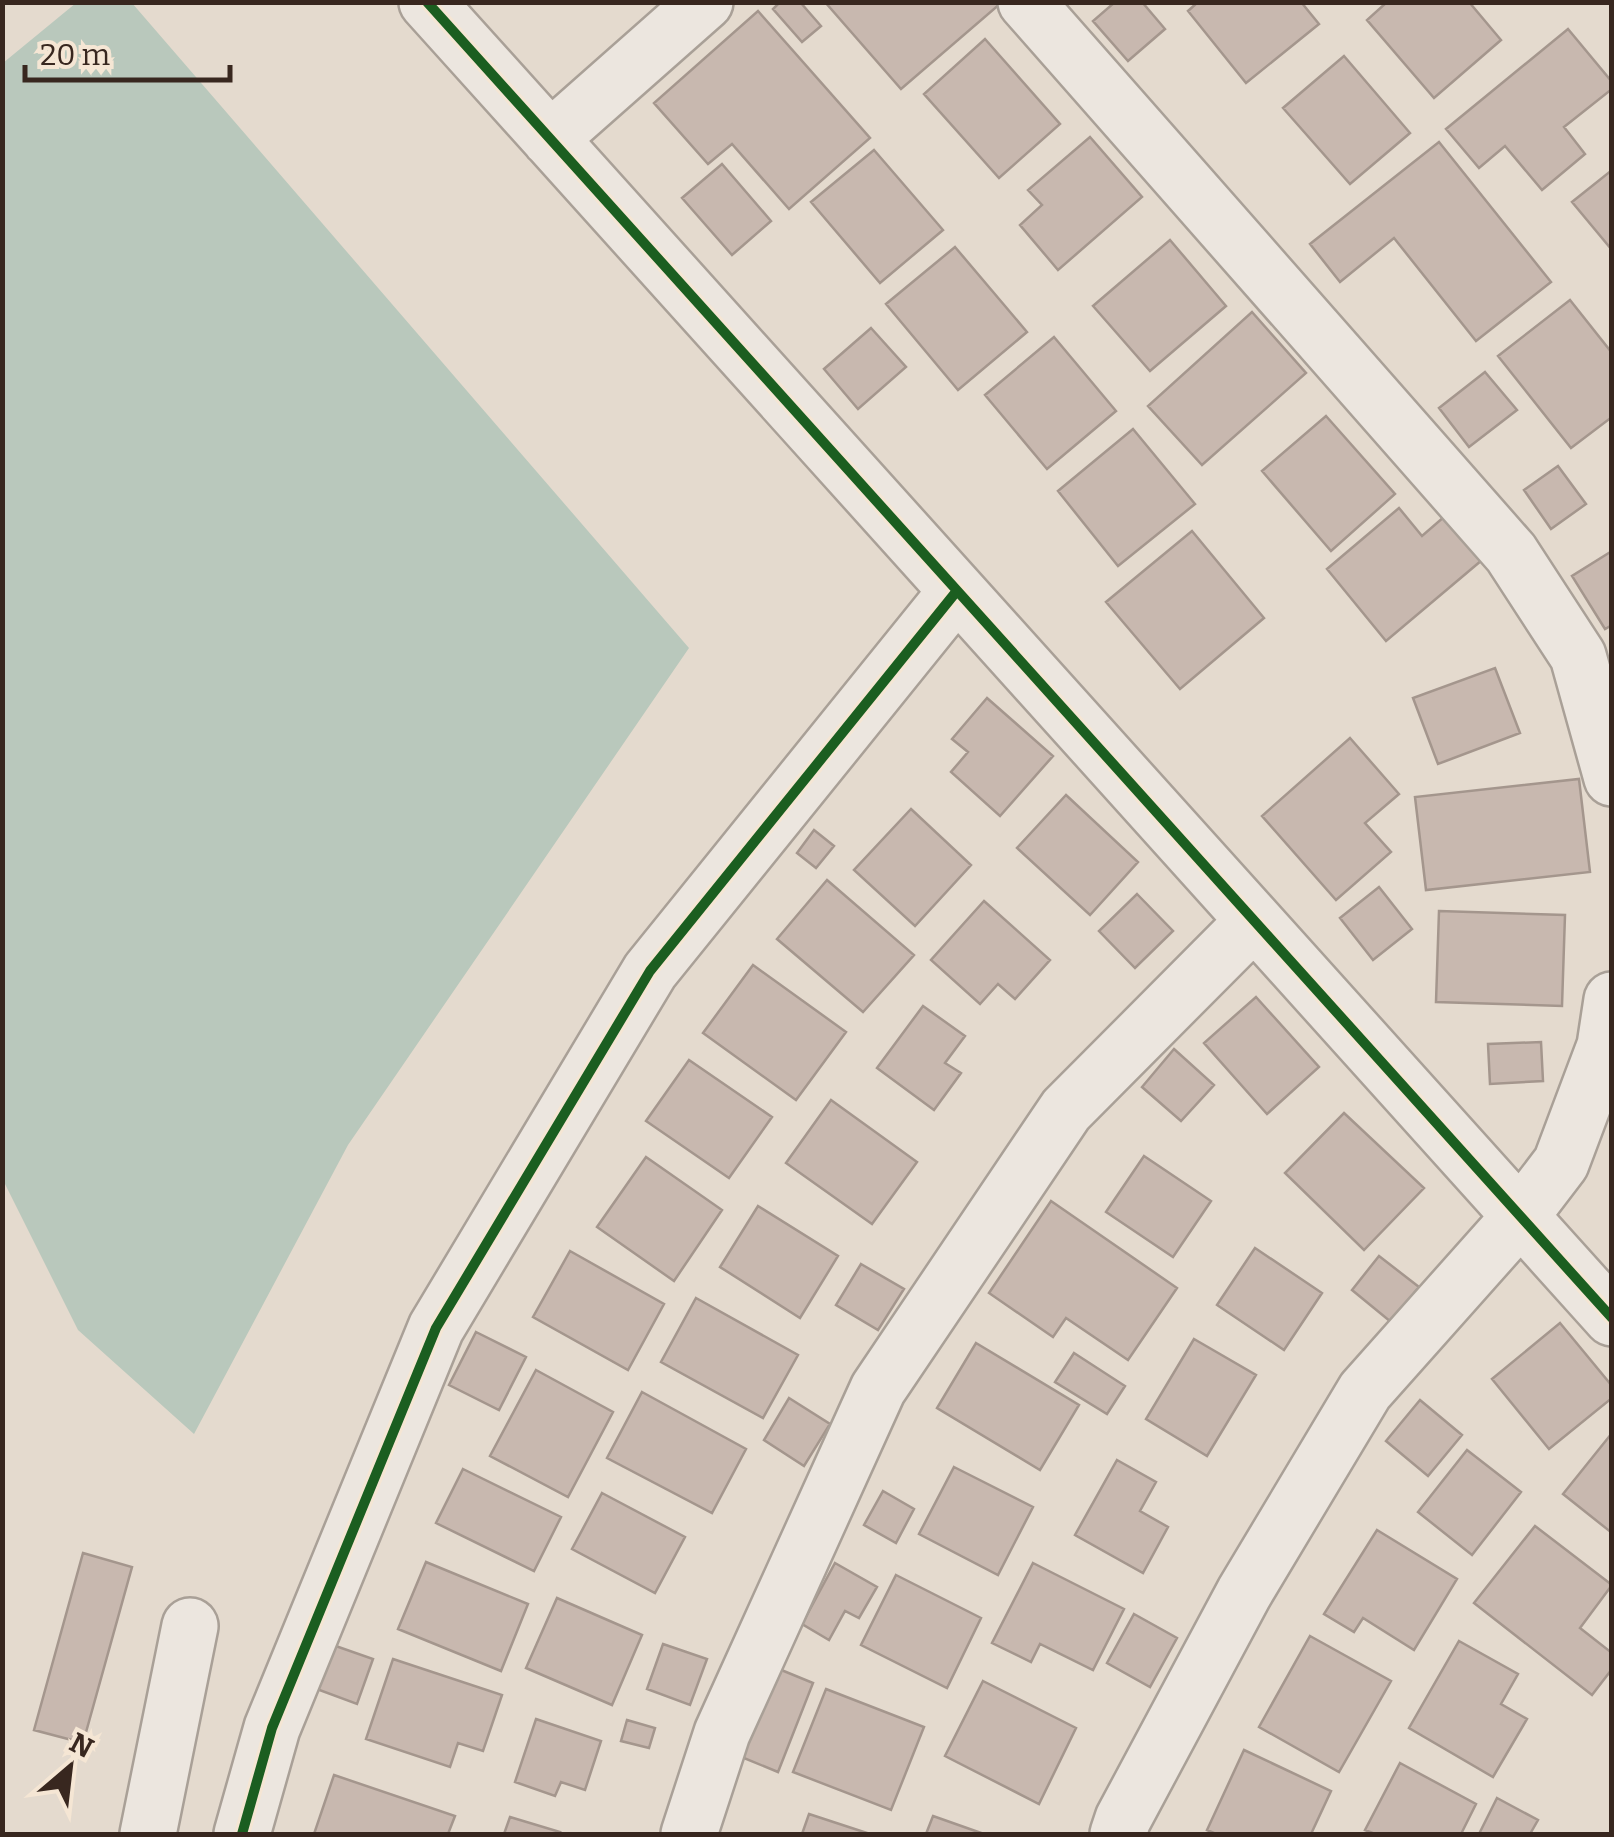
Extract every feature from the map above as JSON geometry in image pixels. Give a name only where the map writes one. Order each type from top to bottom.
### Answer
[{"type":"street","points":[[426,2],[1612,1318]]},
{"type":"street","points":[[550,139],[705,2]]},
{"type":"street","points":[[1026,2],[1511,553],[1578,656],[1612,778]]},
{"type":"street","points":[[242,1834],[272,1728],[436,1328],[650,972],[956,592]]},
{"type":"street","points":[[689,1834],[722,1733],[878,1389],[1066,1110],[1253,922]]},
{"type":"street","points":[[1118,1834],[1244,1593],[1365,1392],[1519,1218],[1561,1163],[1606,1046],[1612,1000]]},
{"type":"street","points":[[148,1834],[190,1626]]},
{"type":"shaded area","points":[[76,3],[132,3],[689,648],[348,1145],[194,1434],[78,1330],[3,1180],[3,63]]},
{"type":"building","points":[[780,2],[800,2],[821,26],[802,42],[773,9]]},
{"type":"building","points":[[825,2],[928,2],[1001,3],[901,89]]},
{"type":"building","points":[[1115,2],[1142,2],[1165,29],[1128,61],[1093,21]]},
{"type":"building","points":[[1198,2],[1301,2],[1319,24],[1246,83],[1188,11]]},
{"type":"building","points":[[1387,2],[1469,2],[1501,40],[1434,98],[1367,20]]},
{"type":"building","points":[[758,11],[870,138],[789,209],[732,144],[708,164],[654,103]]},
{"type":"building","points":[[1568,29],[1612,82],[1612,89],[1564,127],[1585,154],[1542,190],[1505,146],[1479,168],[1446,129]]},
{"type":"building","points":[[985,39],[1060,124],[999,178],[924,94]]},
{"type":"building","points":[[1344,56],[1410,133],[1350,184],[1283,108]]},
{"type":"building","points":[[1090,137],[1142,197],[1058,270],[1020,225],[1042,205],[1028,190]]},
{"type":"building","points":[[1439,142],[1551,282],[1476,341],[1394,238],[1340,282],[1310,244]]},
{"type":"building","points":[[874,150],[943,230],[880,283],[811,202]]},
{"type":"building","points":[[722,164],[771,221],[732,255],[682,198]]},
{"type":"building","points":[[1612,170],[1612,250],[1572,202]]},
{"type":"building","points":[[1170,240],[1226,306],[1150,371],[1093,306]]},
{"type":"building","points":[[955,247],[1027,332],[958,390],[886,304]]},
{"type":"building","points":[[1570,300],[1612,353],[1612,417],[1571,448],[1498,356]]},
{"type":"building","points":[[1252,312],[1306,373],[1202,465],[1148,406]]},
{"type":"building","points":[[871,328],[906,367],[858,409],[824,369]]},
{"type":"building","points":[[1054,337],[1116,411],[1047,469],[985,395]]},
{"type":"building","points":[[1485,372],[1517,410],[1469,447],[1439,408]]},
{"type":"building","points":[[1326,416],[1395,494],[1331,551],[1262,471]]},
{"type":"building","points":[[1133,429],[1195,504],[1118,566],[1058,491]]},
{"type":"building","points":[[1558,466],[1586,504],[1551,529],[1524,490]]},
{"type":"building","points":[[1399,508],[1422,536],[1445,516],[1482,560],[1386,641],[1327,569]]},
{"type":"building","points":[[1192,531],[1264,618],[1180,689],[1106,602]]},
{"type":"building","points":[[1612,551],[1612,625],[1605,629],[1572,576]]},
{"type":"building","points":[[1495,668],[1520,733],[1438,764],[1413,698]]},
{"type":"building","points":[[987,698],[1053,756],[1000,816],[951,772],[968,752],[952,739]]},
{"type":"building","points":[[1350,738],[1399,794],[1365,823],[1391,852],[1336,900],[1262,816]]},
{"type":"building","points":[[1579,779],[1590,872],[1426,890],[1415,797]]},
{"type":"building","points":[[1066,795],[1138,862],[1090,915],[1017,848]]},
{"type":"building","points":[[911,809],[971,865],[915,926],[854,870]]},
{"type":"building","points":[[814,830],[834,846],[816,868],[797,853]]},
{"type":"building","points":[[827,880],[914,955],[863,1012],[777,939]]},
{"type":"building","points":[[1379,887],[1412,929],[1373,960],[1340,918]]},
{"type":"building","points":[[1137,894],[1173,931],[1135,968],[1099,931]]},
{"type":"building","points":[[984,901],[1050,960],[1015,999],[998,984],[980,1004],[931,960]]},
{"type":"building","points":[[1439,911],[1565,915],[1562,1006],[1436,1002]]},
{"type":"building","points":[[753,965],[846,1032],[796,1100],[703,1033]]},
{"type":"building","points":[[1256,997],[1319,1067],[1267,1114],[1204,1043]]},
{"type":"building","points":[[923,1006],[965,1036],[945,1063],[961,1073],[934,1110],[877,1068]]},
{"type":"building","points":[[1541,1042],[1543,1081],[1490,1084],[1488,1044]]},
{"type":"building","points":[[1174,1049],[1214,1085],[1181,1121],[1142,1087]]},
{"type":"building","points":[[689,1060],[772,1117],[729,1178],[646,1121]]},
{"type":"building","points":[[831,1100],[917,1162],[872,1224],[786,1163]]},
{"type":"building","points":[[1344,1113],[1424,1188],[1364,1250],[1285,1173]]},
{"type":"building","points":[[1144,1156],[1211,1201],[1173,1257],[1106,1212]]},
{"type":"building","points":[[646,1157],[722,1210],[674,1281],[597,1227]]},
{"type":"building","points":[[1051,1201],[1177,1288],[1128,1360],[1066,1318],[1053,1337],[989,1293]]},
{"type":"building","points":[[758,1206],[838,1256],[800,1318],[720,1267]]},
{"type":"building","points":[[1255,1248],[1322,1293],[1284,1350],[1217,1305]]},
{"type":"building","points":[[570,1251],[664,1304],[628,1370],[533,1317]]},
{"type":"building","points":[[1379,1256],[1419,1287],[1391,1322],[1352,1290]]},
{"type":"building","points":[[861,1264],[904,1289],[878,1330],[836,1305]]},
{"type":"building","points":[[696,1298],[798,1355],[763,1418],[661,1362]]},
{"type":"building","points":[[1560,1323],[1612,1386],[1612,1398],[1549,1449],[1492,1379]]},
{"type":"building","points":[[476,1332],[526,1357],[499,1410],[449,1385]]},
{"type":"building","points":[[1194,1339],[1256,1375],[1207,1456],[1146,1419]]},
{"type":"building","points":[[976,1343],[1079,1405],[1040,1470],[937,1408]]},
{"type":"building","points":[[1074,1353],[1125,1386],[1107,1414],[1055,1382]]},
{"type":"building","points":[[536,1370],[613,1412],[568,1497],[490,1456]]},
{"type":"building","points":[[642,1392],[746,1449],[712,1513],[607,1458]]},
{"type":"building","points":[[789,1398],[830,1424],[804,1466],[764,1440]]},
{"type":"building","points":[[1420,1400],[1462,1435],[1428,1476],[1386,1441]]},
{"type":"building","points":[[1612,1433],[1612,1533],[1563,1494]]},
{"type":"building","points":[[1467,1450],[1521,1492],[1472,1555],[1418,1512]]},
{"type":"building","points":[[1117,1460],[1156,1482],[1140,1511],[1168,1527],[1143,1573],[1075,1535]]},
{"type":"building","points":[[954,1467],[1033,1507],[998,1575],[919,1534]]},
{"type":"building","points":[[463,1469],[561,1517],[534,1571],[436,1523]]},
{"type":"building","points":[[883,1491],[914,1509],[896,1543],[864,1525]]},
{"type":"building","points":[[602,1493],[685,1537],[655,1593],[572,1549]]},
{"type":"building","points":[[1535,1526],[1612,1585],[1580,1628],[1612,1653],[1612,1669],[1592,1695],[1474,1603]]},
{"type":"building","points":[[1377,1530],[1457,1579],[1414,1650],[1363,1618],[1354,1632],[1324,1614]]},
{"type":"building","points":[[83,1553],[132,1567],[83,1743],[34,1730]]},
{"type":"building","points":[[426,1562],[528,1604],[501,1671],[398,1629]]},
{"type":"building","points":[[835,1563],[877,1587],[859,1618],[845,1611],[829,1640],[802,1624]]},
{"type":"building","points":[[1033,1563],[1124,1609],[1093,1670],[1040,1644],[1031,1662],[992,1643]]},
{"type":"building","points":[[896,1575],[981,1618],[947,1688],[861,1645]]},
{"type":"building","points":[[557,1598],[642,1635],[612,1705],[526,1668]]},
{"type":"building","points":[[1134,1614],[1177,1638],[1150,1687],[1107,1663]]},
{"type":"building","points":[[1310,1636],[1391,1681],[1339,1772],[1259,1727]]},
{"type":"building","points":[[1459,1641],[1518,1674],[1501,1704],[1527,1719],[1493,1777],[1409,1728]]},
{"type":"building","points":[[330,1644],[373,1659],[357,1704],[314,1688]]},
{"type":"building","points":[[663,1644],[707,1659],[690,1705],[647,1689]]},
{"type":"building","points":[[393,1659],[502,1695],[483,1751],[458,1743],[450,1767],[366,1739]]},
{"type":"building","points":[[774,1667],[813,1683],[778,1772],[739,1756]]},
{"type":"building","points":[[983,1681],[1076,1728],[1039,1804],[945,1756]]},
{"type":"building","points":[[826,1689],[924,1727],[891,1810],[793,1772]]},
{"type":"building","points":[[536,1719],[601,1741],[585,1790],[561,1782],[555,1796],[515,1782]]},
{"type":"building","points":[[627,1720],[655,1728],[649,1748],[621,1741]]},
{"type":"building","points":[[1244,1750],[1331,1791],[1311,1834],[1216,1834],[1207,1830]]},
{"type":"building","points":[[1400,1763],[1476,1804],[1461,1834],[1375,1834],[1365,1830]]},
{"type":"building","points":[[334,1775],[455,1816],[448,1834],[314,1834]]},
{"type":"building","points":[[1497,1798],[1538,1820],[1530,1834],[1479,1834]]},
{"type":"building","points":[[809,1814],[870,1834],[802,1834]]},
{"type":"building","points":[[933,1816],[984,1834],[926,1834]]},
{"type":"building","points":[[510,1817],[560,1832],[504,1834]]},
{"type":"cycle path","points":[[427,2],[1612,1318]]},
{"type":"cycle path","points":[[242,1834],[272,1728],[436,1328],[650,971],[956,592]]}]
